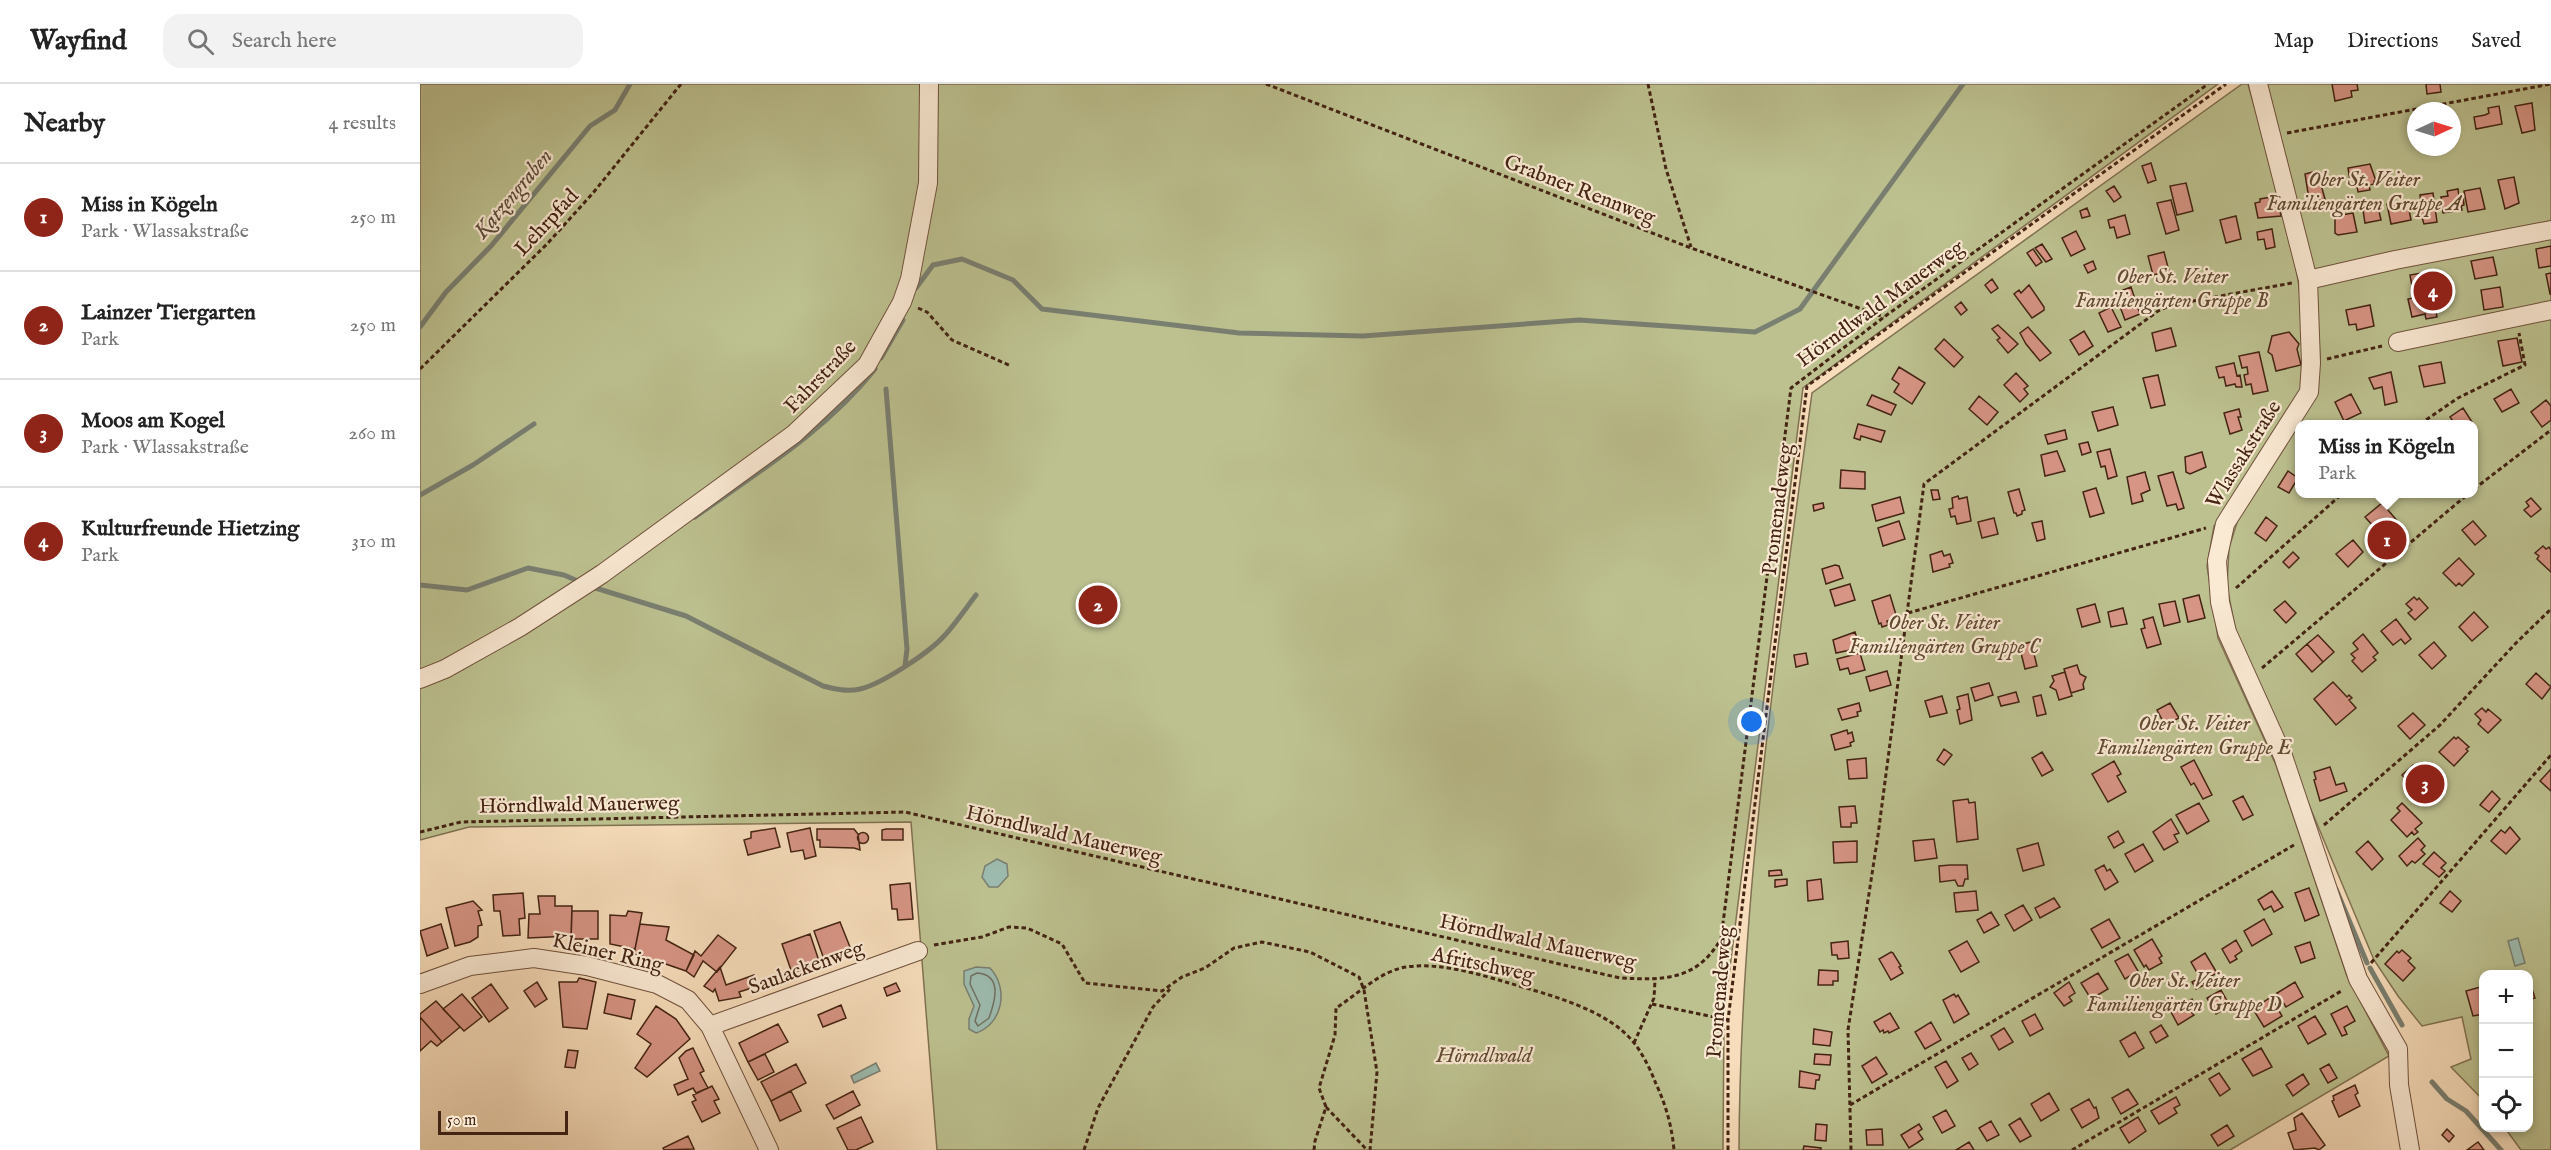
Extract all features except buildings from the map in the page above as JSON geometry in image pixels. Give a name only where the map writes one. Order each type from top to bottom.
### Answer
[{"type":"street","name":"Fahrstraße","points":[[420,679],[445,669],[520,627],[602,574],[794,434],[867,365],[902,302],[910,279],[928,183],[929,84]]},
{"type":"street","name":"Wlassakstraße","points":[[2258,84],[2308,280],[2311,363],[2309,392],[2225,524],[2217,561],[2220,602],[2225,626],[2283,756],[2358,979],[2398,1049],[2399,1085],[2407,1148]]},
{"type":"street","points":[[2308,280],[2551,230]]},
{"type":"street","points":[[2398,342],[2551,310]]},
{"type":"street","name":"Saulackenweg","points":[[710,1026],[918,951]]},
{"type":"street","name":"Kleiner Ring","points":[[420,984],[470,966],[534,958],[586,966],[657,984],[688,1000],[710,1026],[769,1150]]},
{"type":"path","name":"Lehrpfad","points":[[420,369],[547,244],[593,193],[681,84]]},
{"type":"path","name":"Grabner Rennweg","points":[[1266,84],[1691,248],[1884,317]]},
{"type":"path","points":[[1648,84],[1666,169],[1691,248]]},
{"type":"path","name":"Hörndlwald Mauerweg","points":[[420,832],[461,822],[905,812],[1620,978],[1655,980],[1674,976],[1702,964],[1711,956],[1721,939],[1791,388],[1884,317],[2208,84]]},
{"type":"path","name":"Promenadeweg","points":[[1728,1150],[1728,1020],[1807,386],[2226,84]]},
{"type":"path","points":[[2273,137],[2309,127],[2551,84]]},
{"type":"path","points":[[1851,1150],[1848,1030],[1864,940],[1924,483],[2158,311],[2171,305],[2308,280]]},
{"type":"path","points":[[902,302],[927,312],[952,340],[1011,366]]},
{"type":"path","points":[[2426,420],[2458,398],[2525,365],[2516,316]]},
{"type":"path","points":[[2311,363],[2398,342]]},
{"type":"path","points":[[2478,486],[2551,430]]},
{"type":"path","points":[[2220,602],[2337,498]]},
{"type":"path","points":[[2248,681],[2463,498]]},
{"type":"path","points":[[1908,613],[2225,524]]},
{"type":"path","points":[[1850,1106],[2309,837],[2440,725],[2551,609]]},
{"type":"path","points":[[2072,1150],[2351,985],[2551,755]]},
{"type":"path","points":[[918,951],[947,942],[982,937],[1009,927],[1027,928],[1062,944],[1085,983],[1162,991],[1172,986]]},
{"type":"path","points":[[1084,1150],[1098,1108],[1153,1007],[1182,977],[1205,968],[1234,948],[1262,942],[1310,952],[1359,977],[1364,990],[1377,1072],[1369,1150]]},
{"type":"path","name":"Afritschweg","points":[[1326,1107],[1319,1088],[1335,1035],[1336,1008],[1382,976],[1404,967],[1434,967],[1485,976],[1571,1002],[1612,1024],[1634,1043],[1651,1072],[1666,1109],[1674,1150]]},
{"type":"path","points":[[1634,1043],[1652,1004],[1655,980]]},
{"type":"path","points":[[1652,1004],[1728,1020]]},
{"type":"path","points":[[1314,1150],[1326,1107],[1369,1150]]},
{"type":"green space","name":"Hörndlwald","points":[[420,84],[2218,84],[1803,388],[1724,1015],[1723,1150],[937,1150],[911,822],[469,827],[420,840]]},
{"type":"green space","points":[[2242,84],[2248,84],[2290,237],[2298,277],[2304,355],[2301,393],[2214,526],[2207,566],[2218,638],[2276,765],[2347,976],[2389,1056],[2230,1150],[1739,1150],[1746,960],[1763,770],[1812,393]]},
{"type":"green space","name":"Ober St. Veiter Familiengärten Gruppe A","points":[[2267,84],[2551,84],[2551,1150],[2521,1150],[2508,1132],[2533,1132],[2533,970],[2479,970],[2479,1096],[2451,1067],[2471,1059],[2462,1017],[2422,1026],[2374,960],[2235,628],[2227,586],[2229,548],[2239,516],[2295,429],[2295,498],[2478,498],[2478,420],[2301,420],[2317,395],[2320,356],[2314,273]]},
{"type":"water","points":[[997,859],[1007,864],[1008,876],[998,887],[989,887],[982,877],[985,866]]},
{"type":"water","points":[[2518,938],[2525,963],[2515,966],[2508,941]]},
{"type":"water","points":[[976,967],[990,968],[1000,985],[1001,995],[997,1014],[992,1022],[976,1033],[969,1029],[969,1019],[974,1006],[964,984],[964,971]]},
{"type":"water","points":[[876,1063],[880,1071],[854,1083],[851,1076]]},
{"type":"waterway","name":"Katzengraben","points":[[420,327],[446,292],[491,246],[590,126],[615,110],[630,84]]},
{"type":"waterway","points":[[916,288],[933,265],[962,259],[1013,280],[1042,309],[1239,333],[1363,336],[1579,320],[1755,332],[1800,309],[1963,84]]},
{"type":"waterway","points":[[881,358],[903,320]]},
{"type":"waterway","points":[[695,517],[814,431],[856,391],[875,369]]},
{"type":"waterway","points":[[886,389],[907,649],[905,666]]},
{"type":"waterway","points":[[420,495],[473,465],[534,424]]},
{"type":"waterway","points":[[420,585],[467,590],[528,568],[564,575],[580,582]]},
{"type":"waterway","points":[[589,586],[686,616],[823,686],[846,690],[869,686],[917,658],[945,635],[976,595]]},
{"type":"waterway","points":[[2336,889],[2367,963]]},
{"type":"waterway","points":[[2370,968],[2402,1025]]},
{"type":"waterway","points":[[2432,1082],[2447,1099],[2466,1111],[2501,1150]]},
{"type":"place","name":"Kulturfreunde Hietzing","points":[[2433,291]]},
{"type":"place","name":"Miss in Kögeln","points":[[2387,540]]},
{"type":"place","name":"Lainzer Tiergarten","points":[[1098,605]]},
{"type":"place","name":"Moos am Kogel","points":[[2425,784]]},
{"type":"park label","name":"Ober St. Veiter Familiengärten Gruppe B","points":[[2172,288]]},
{"type":"park label","name":"Ober St. Veiter Familiengärten Gruppe C","points":[[1944,634]]},
{"type":"park label","name":"Ober St. Veiter Familiengärten Gruppe E","points":[[2194,735]]},
{"type":"park label","name":"Ober St. Veiter Familiengärten Gruppe D","points":[[2184,992]]}]
